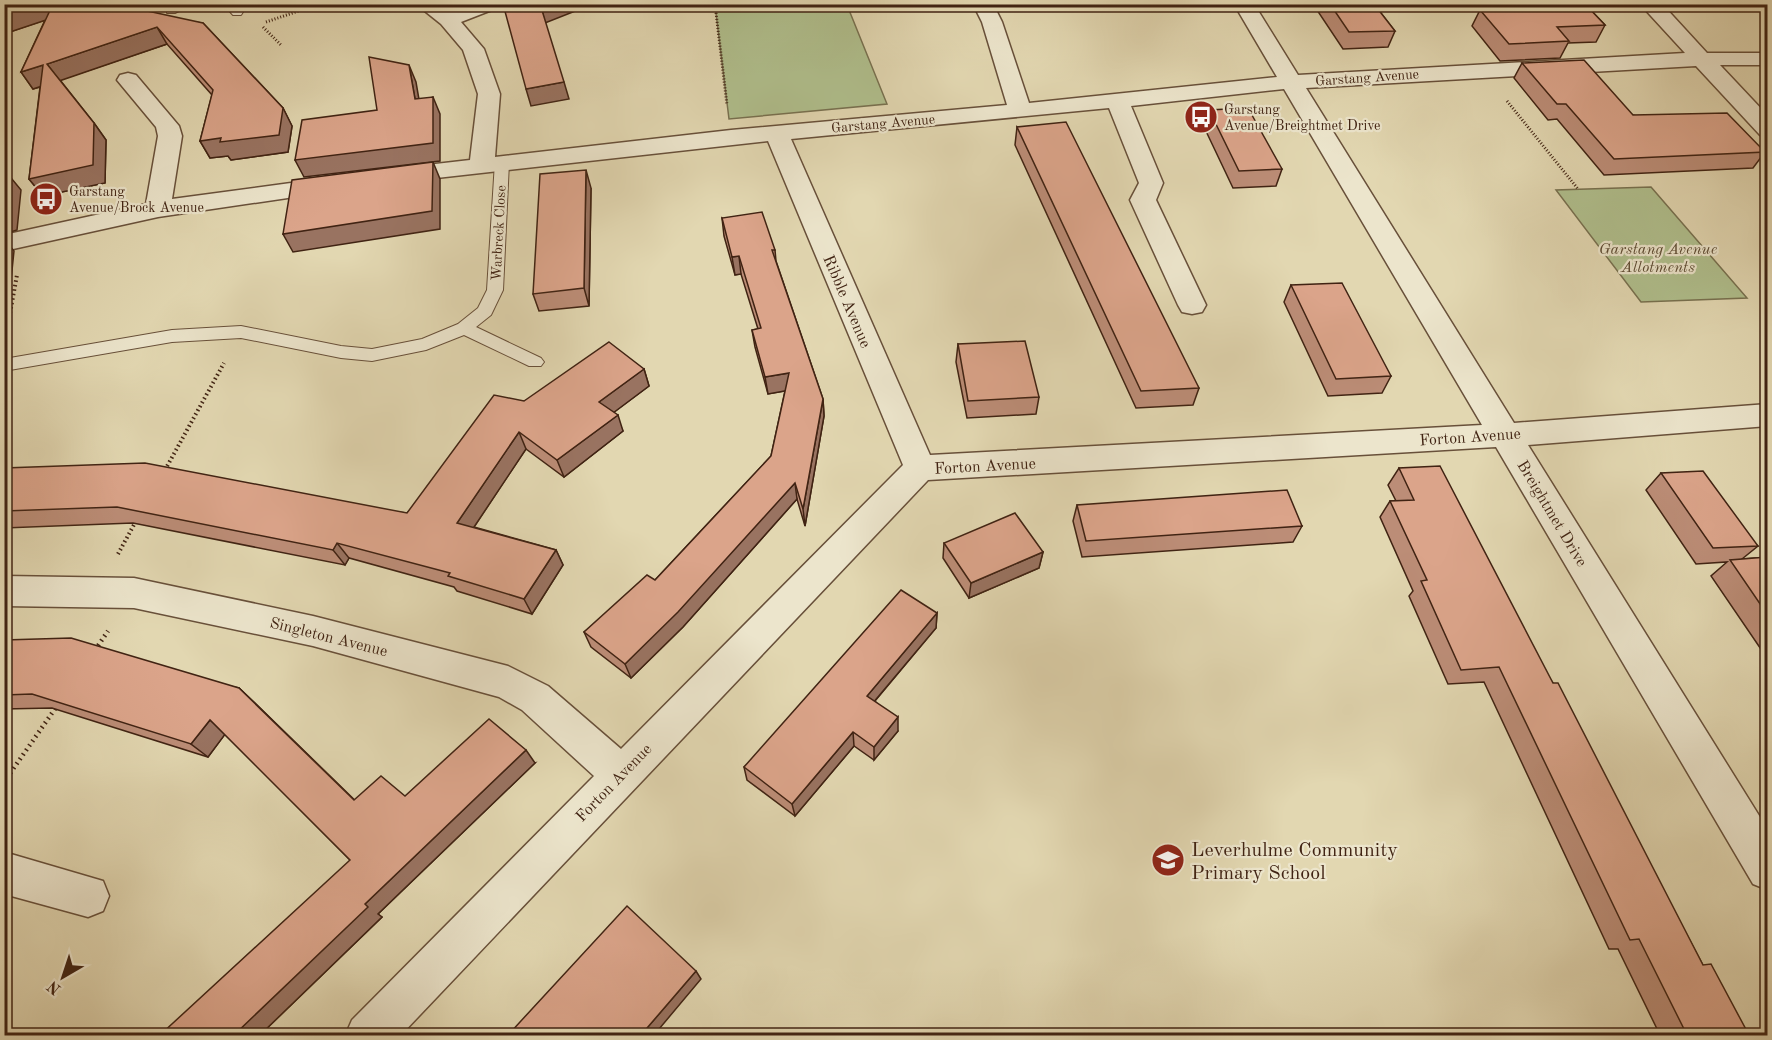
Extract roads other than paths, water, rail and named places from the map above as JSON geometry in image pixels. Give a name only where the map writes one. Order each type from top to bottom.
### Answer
[{"type":"street","points":[[426,4],[448,21],[473,49],[489,94],[492,163]]},
{"type":"street","points":[[448,21],[490,4]]},
{"type":"street","points":[[983,4],[992,22],[1020,111]]},
{"type":"street","name":"Breightmet Drive","points":[[1244,4],[1767,869]]},
{"type":"street","points":[[1650,4],[1767,130]]},
{"type":"street","name":"Garstang Avenue","points":[[14,241],[158,209],[492,163],[731,137],[1020,111],[1290,82],[1702,59],[1767,60]]},
{"type":"street","points":[[128,80],[167,126],[170,136],[158,209]]},
{"type":"street","points":[[1117,100],[1151,183],[1143,200],[1192,305]]},
{"type":"street","name":"Ribble Avenue","points":[[777,133],[920,468]]},
{"type":"street","name":"Forton Avenue","points":[[368,1035],[920,468],[1506,435],[1767,415]]},
{"type":"street","name":"Singleton Avenue","points":[[4,591],[134,593],[313,630],[508,683],[535,698],[620,774]]},
{"type":"street","points":[[4,873],[88,896]]},
{"type":"lane","points":[[171,10],[186,4]]},
{"type":"lane","name":"Warbreck Close","points":[[4,365],[172,336],[242,332],[372,356],[426,344],[464,328],[485,311],[495,290],[492,163]]},
{"type":"lane","points":[[464,328],[536,362]]},
{"type":"place","name":"Garstang Avenue/Breightmet Drive","points":[[1201,117]]},
{"type":"place","name":"Garstang Avenue/Brock Avenue","points":[[46,199]]},
{"type":"place","name":"Leverhulme Community Primary School","points":[[1168,860]]},
{"type":"park label","name":"Garstang Avenue Allotments","points":[[1658,257]]}]
